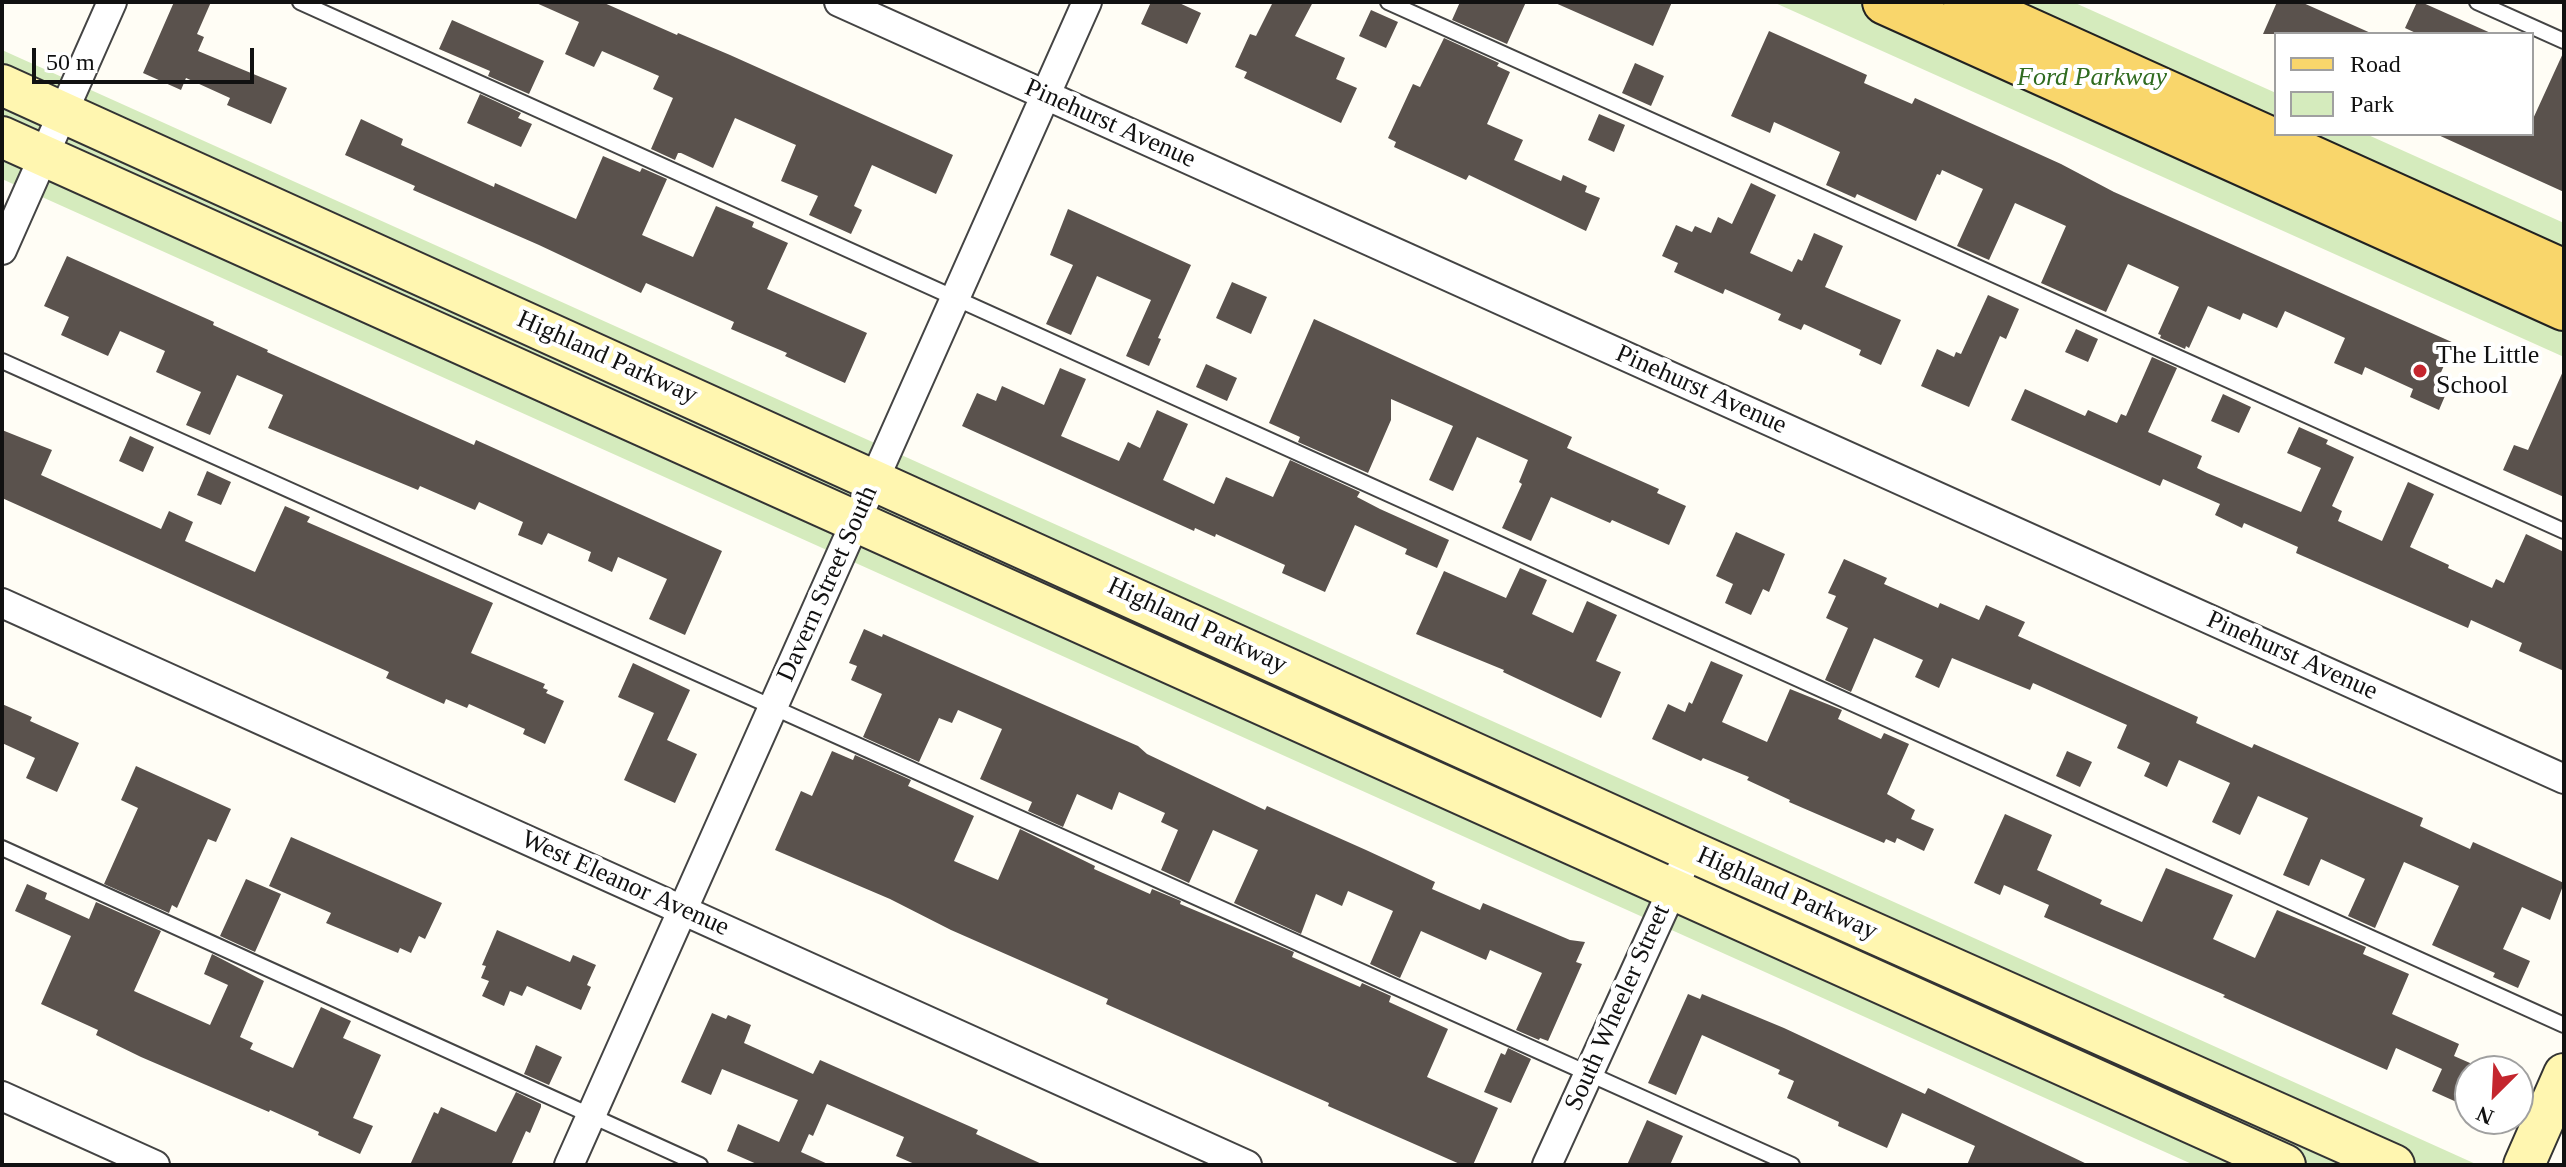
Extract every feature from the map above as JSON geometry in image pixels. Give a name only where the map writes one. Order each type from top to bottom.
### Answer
[{"type":"main road","points":[[1885,2],[2564,308]]},
{"type":"main road","points":[[1966,2],[2564,272]]},
{"type":"street","points":[[2,250],[112,2]]},
{"type":"street","name":"Pinehurst Avenue","points":[[839,2],[2564,779]]},
{"type":"street","name":"Davern Street South","points":[[569,1165],[1087,2]]},
{"type":"street","name":"Highland Parkway","points":[[2,85],[1690,851],[2394,1165]]},
{"type":"street","name":"Highland Parkway","points":[[2,137],[2285,1165]]},
{"type":"street","name":"West Eleanor Avenue","points":[[2,603],[1247,1165]]},
{"type":"street","name":"South Wheeler Street","points":[[1547,1165],[1690,851]]},
{"type":"street","points":[[2524,1165],[2564,1074]]},
{"type":"street","points":[[2,1096],[155,1165]]},
{"type":"lane","points":[[300,2],[2564,1025]]},
{"type":"lane","points":[[1388,2],[2564,531]]},
{"type":"lane","points":[[2477,2],[2564,41]]},
{"type":"lane","points":[[2,361],[1792,1165]]},
{"type":"lane","points":[[2,848],[700,1165]]},
{"type":"green space","name":"Ford Parkway","points":[[1773,2],[2073,2],[2274,92],[2274,136],[2370,136],[2564,223],[2564,357]]},
{"type":"green space","points":[[2,50],[2478,1165],[2194,1165],[2,179]]},
{"type":"building","points":[[174,2],[211,2],[197,34],[204,37],[198,51],[287,88],[271,124],[227,105],[230,98],[186,78],[181,90],[143,73]]},
{"type":"building","points":[[534,2],[602,2],[730,55],[953,155],[936,194],[872,165],[854,206],[862,210],[851,234],[809,215],[818,196],[781,181],[796,145],[735,118],[713,168],[681,153],[675,160],[651,149],[673,98],[653,89],[659,76],[602,51],[594,67],[565,54],[579,22]]},
{"type":"building","points":[[1151,2],[1177,2],[1201,13],[1187,44],[1141,24]]},
{"type":"building","points":[[1273,2],[1313,2],[1295,36],[1345,58],[1336,79],[1357,88],[1341,123],[1244,78],[1247,72],[1235,67],[1250,34],[1256,36]]},
{"type":"building","points":[[1460,2],[1526,2],[1507,44],[1452,20]]},
{"type":"building","points":[[1553,2],[1672,2],[1653,46]]},
{"type":"building","points":[[2277,2],[2301,2],[2368,32],[2274,32],[2263,34]]},
{"type":"building","points":[[2417,2],[2421,2],[2488,32],[2414,32],[2405,28]]},
{"type":"building","points":[[1371,10],[1398,22],[1386,48],[1359,36]]},
{"type":"building","points":[[452,20],[544,61],[529,94],[488,76],[490,71],[439,49]]},
{"type":"building","points":[[1769,31],[1867,75],[1864,83],[1912,104],[1915,98],[2061,164],[2114,192],[2454,343],[2438,379],[2450,384],[2439,410],[2410,397],[2413,389],[2365,367],[2362,375],[2334,363],[2345,338],[2285,311],[2277,328],[2243,313],[2240,320],[2208,306],[2189,348],[2186,346],[2185,349],[2160,338],[2158,334],[2179,287],[2128,264],[2106,312],[2041,283],[2066,226],[2015,203],[1989,260],[1957,246],[1983,189],[1942,170],[1940,175],[1937,174],[1916,221],[1857,194],[1855,198],[1826,185],[1840,152],[1774,122],[1770,133],[1731,116]]},
{"type":"building","points":[[1444,38],[1499,63],[1497,66],[1510,72],[1487,124],[1523,140],[1514,160],[1561,181],[1563,175],[1587,186],[1585,192],[1600,198],[1586,231],[1469,175],[1466,180],[1394,147],[1396,142],[1388,138],[1413,84],[1420,87]]},
{"type":"building","points":[[2564,51],[2564,192],[2440,136],[2534,136],[2534,117]]},
{"type":"building","points":[[1635,63],[1664,76],[1651,106],[1622,93]]},
{"type":"building","points":[[480,94],[521,113],[518,118],[532,124],[521,147],[467,123]]},
{"type":"building","points":[[1599,114],[1625,125],[1614,152],[1588,140]]},
{"type":"building","points":[[361,119],[403,139],[401,145],[494,187],[495,183],[576,219],[603,156],[640,172],[642,168],[667,179],[642,235],[693,257],[716,206],[754,222],[752,227],[788,243],[767,289],[867,333],[845,383],[731,329],[734,322],[646,283],[641,293],[413,190],[415,186],[345,155]]},
{"type":"building","points":[[1751,183],[1776,195],[1750,253],[1792,272],[1798,259],[1802,261],[1814,233],[1843,246],[1825,287],[1901,320],[1881,365],[1859,355],[1861,350],[1804,324],[1801,330],[1778,320],[1781,314],[1725,289],[1723,294],[1674,272],[1678,263],[1662,256],[1676,225],[1692,232],[1695,226],[1711,233],[1718,217],[1732,224]]},
{"type":"building","points":[[1068,209],[1191,265],[1158,338],[1161,339],[1149,366],[1126,356],[1151,300],[1097,276],[1071,335],[1046,324],[1073,265],[1050,255]]},
{"type":"building","points":[[67,256],[214,322],[213,325],[267,352],[398,411],[474,445],[476,440],[722,551],[685,635],[649,619],[667,579],[618,557],[612,572],[588,561],[591,552],[548,533],[542,545],[518,535],[523,522],[479,502],[475,510],[268,428],[283,395],[237,375],[210,435],[186,425],[201,392],[156,372],[165,351],[120,331],[108,356],[61,335],[69,317],[44,306]]},
{"type":"building","points":[[1232,282],[1267,297],[1251,334],[1216,318]]},
{"type":"building","points":[[1988,295],[2019,309],[2006,339],[2000,336],[1969,407],[1921,386],[1937,349],[1954,357],[1956,352],[1961,354]]},
{"type":"building","points":[[1314,319],[1572,437],[1567,448],[1659,489],[1657,493],[1686,506],[1669,545],[1551,497],[1531,541],[1502,528],[1522,484],[1519,482],[1528,460],[1477,437],[1453,491],[1429,480],[1453,426],[1391,399],[1391,420],[1368,473],[1298,442],[1300,437],[1269,423]]},
{"type":"building","points":[[2076,329],[2098,339],[2088,362],[2065,352]]},
{"type":"building","points":[[2152,357],[2177,368],[2148,432],[2202,456],[2197,468],[2207,473],[2301,512],[2321,468],[2287,453],[2299,427],[2328,440],[2326,444],[2354,457],[2332,506],[2342,511],[2338,521],[2382,541],[2408,482],[2434,494],[2410,547],[2492,588],[2496,579],[2504,583],[2526,534],[2564,552],[2564,671],[2519,651],[2522,643],[2471,620],[2468,628],[2296,553],[2298,547],[2244,523],[2242,528],[2215,515],[2220,504],[2163,479],[2160,486],[2011,420],[2025,389],[2085,416],[2088,410],[2117,423],[2121,414],[2126,416]]},
{"type":"building","points":[[1206,364],[1237,378],[1227,401],[1196,387]]},
{"type":"building","points":[[1060,368],[1086,379],[1061,436],[1119,461],[1128,442],[1140,448],[1157,410],[1188,424],[1163,480],[1214,504],[1226,477],[1273,497],[1290,460],[1360,492],[1357,497],[1380,509],[1449,540],[1437,568],[1405,554],[1407,549],[1355,525],[1325,592],[1282,573],[1285,565],[1216,534],[1215,537],[1195,528],[1194,531],[962,426],[977,393],[996,401],[1002,386],[1044,405]]},
{"type":"building","points":[[2564,369],[2564,497],[2503,470],[2514,445],[2528,450]]},
{"type":"building","points":[[2223,394],[2251,407],[2239,433],[2211,421]]},
{"type":"building","points":[[2,430],[52,450],[41,475],[161,529],[169,511],[193,522],[185,541],[255,572],[285,506],[310,517],[307,522],[493,603],[471,653],[545,684],[543,688],[548,690],[546,693],[564,701],[545,744],[523,734],[525,729],[469,704],[467,708],[446,699],[444,704],[386,678],[389,672],[2,498]]},
{"type":"building","points":[[130,436],[154,447],[143,472],[119,461]]},
{"type":"building","points":[[207,471],[231,482],[221,505],[197,495]]},
{"type":"building","points":[[1736,532],[1785,554],[1769,592],[1763,589],[1751,615],[1725,603],[1733,584],[1716,576]]},
{"type":"building","points":[[1844,559],[1887,578],[1884,584],[1938,608],[1940,603],[1979,620],[1986,605],[2025,622],[2018,636],[2198,717],[2196,723],[2252,748],[2254,744],[2423,818],[2420,826],[2470,849],[2473,842],[2564,883],[2550,920],[2522,907],[2503,949],[2530,961],[2518,988],[2493,977],[2495,973],[2432,945],[2459,886],[2404,862],[2375,928],[2348,916],[2365,879],[2321,859],[2309,886],[2283,875],[2308,818],[2258,796],[2240,835],[2212,822],[2230,783],[2179,760],[2167,787],[2144,776],[2150,763],[2117,748],[2127,725],[2033,683],[2030,690],[1952,658],[1939,688],[1915,677],[1923,660],[1874,638],[1851,692],[1825,680],[1848,628],[1826,618],[1836,596],[1828,593]]},
{"type":"building","points":[[1520,568],[1547,580],[1532,614],[1573,633],[1587,601],[1617,615],[1596,661],[1621,672],[1601,718],[1504,670],[1416,634],[1444,571],[1506,598]]},
{"type":"building","points":[[864,629],[882,637],[883,634],[1138,746],[1147,754],[1265,810],[1267,806],[1366,850],[1435,882],[1432,889],[1480,910],[1483,903],[1570,940],[1585,942],[1576,962],[1582,964],[1548,1041],[1516,1030],[1542,973],[1490,950],[1486,960],[1421,931],[1400,978],[1370,964],[1393,911],[1348,891],[1342,906],[1316,894],[1301,934],[1234,903],[1258,850],[1213,830],[1189,883],[1161,870],[1178,830],[1161,822],[1165,813],[1119,792],[1112,810],[1077,794],[1063,827],[1028,811],[1032,802],[980,779],[1002,729],[958,710],[952,723],[939,718],[919,762],[863,737],[882,694],[851,680],[857,666],[849,663]]},
{"type":"building","points":[[1711,661],[1743,675],[1722,722],[1767,742],[1790,689],[1842,710],[1838,719],[1881,739],[1884,733],[1909,744],[1887,794],[1915,810],[1911,819],[1934,829],[1924,851],[1897,838],[1895,843],[1886,839],[1884,843],[1789,802],[1747,780],[1749,777],[1703,758],[1701,761],[1652,739],[1668,704],[1685,712],[1689,702],[1692,704]]},
{"type":"building","points":[[633,663],[690,690],[667,740],[697,754],[675,803],[624,780],[654,713],[618,697]]},
{"type":"building","points":[[2,704],[32,717],[30,721],[79,743],[57,792],[26,778],[35,758],[2,743]]},
{"type":"building","points":[[832,751],[853,760],[855,755],[911,780],[908,786],[974,816],[954,861],[998,880],[1020,829],[1095,866],[1094,869],[1150,894],[1152,889],[1181,901],[1180,904],[1294,952],[1292,957],[1360,987],[1362,983],[1391,996],[1389,1002],[1448,1029],[1427,1077],[1498,1108],[1473,1165],[1462,1165],[1328,1106],[1329,1103],[1106,1004],[1108,999],[775,850],[801,791],[812,796]]},
{"type":"building","points":[[2067,751],[2092,762],[2080,787],[2056,776]]},
{"type":"building","points":[[136,766],[231,809],[216,842],[208,839],[177,908],[172,905],[169,913],[104,884],[138,808],[121,800]]},
{"type":"building","points":[[2005,814],[2052,835],[2037,870],[2102,900],[2100,904],[2142,922],[2166,868],[2233,895],[2213,939],[2255,958],[2277,910],[2366,947],[2363,954],[2409,974],[2392,1014],[2459,1044],[2454,1055],[2454,1101],[2432,1091],[2442,1069],[2396,1048],[2387,1070],[2223,997],[2225,995],[2044,917],[2049,905],[2004,885],[2000,895],[1974,883]]},
{"type":"building","points":[[291,837],[442,903],[425,939],[419,936],[411,953],[400,948],[398,953],[326,923],[331,913],[269,886]]},
{"type":"building","points":[[246,879],[281,894],[255,952],[220,936]]},
{"type":"building","points":[[27,884],[47,893],[45,899],[89,919],[96,902],[161,931],[134,991],[210,1025],[228,985],[204,974],[212,954],[264,981],[240,1037],[253,1043],[250,1049],[293,1068],[321,1007],[351,1021],[343,1038],[381,1055],[353,1118],[373,1126],[360,1154],[270,1110],[141,1057],[96,1035],[98,1030],[41,1004],[71,936],[15,911]]},
{"type":"building","points":[[497,930],[570,962],[573,955],[596,965],[581,1010],[527,986],[522,996],[510,991],[504,1006],[482,996],[489,981],[481,978],[486,966],[482,965]]},
{"type":"building","points":[[1688,994],[1700,999],[1702,994],[1784,1028],[1925,1094],[1928,1088],[2089,1165],[1967,1165],[1975,1146],[1902,1113],[1887,1148],[1787,1098],[1794,1081],[1778,1074],[1780,1070],[1702,1035],[1676,1095],[1648,1083]]},
{"type":"building","points":[[712,1013],[726,1019],[728,1015],[751,1025],[744,1043],[813,1074],[820,1060],[978,1130],[976,1134],[1044,1165],[917,1165],[896,1156],[904,1137],[827,1104],[813,1136],[809,1134],[801,1152],[830,1165],[759,1165],[727,1151],[738,1124],[779,1142],[798,1100],[722,1069],[711,1095],[681,1082]]},
{"type":"building","points":[[536,1045],[562,1057],[549,1085],[524,1074]]},
{"type":"building","points":[[1508,1048],[1531,1059],[1511,1103],[1484,1092],[1501,1053],[1505,1055]]},
{"type":"building","points":[[516,1092],[541,1104],[541,1107],[511,1165],[410,1165],[434,1112],[438,1114],[441,1107],[496,1132]]},
{"type":"building","points":[[1647,1120],[1683,1136],[1670,1165],[1627,1165]]},
{"type":"place","name":"The Little School","points":[[2420,371]]}]
